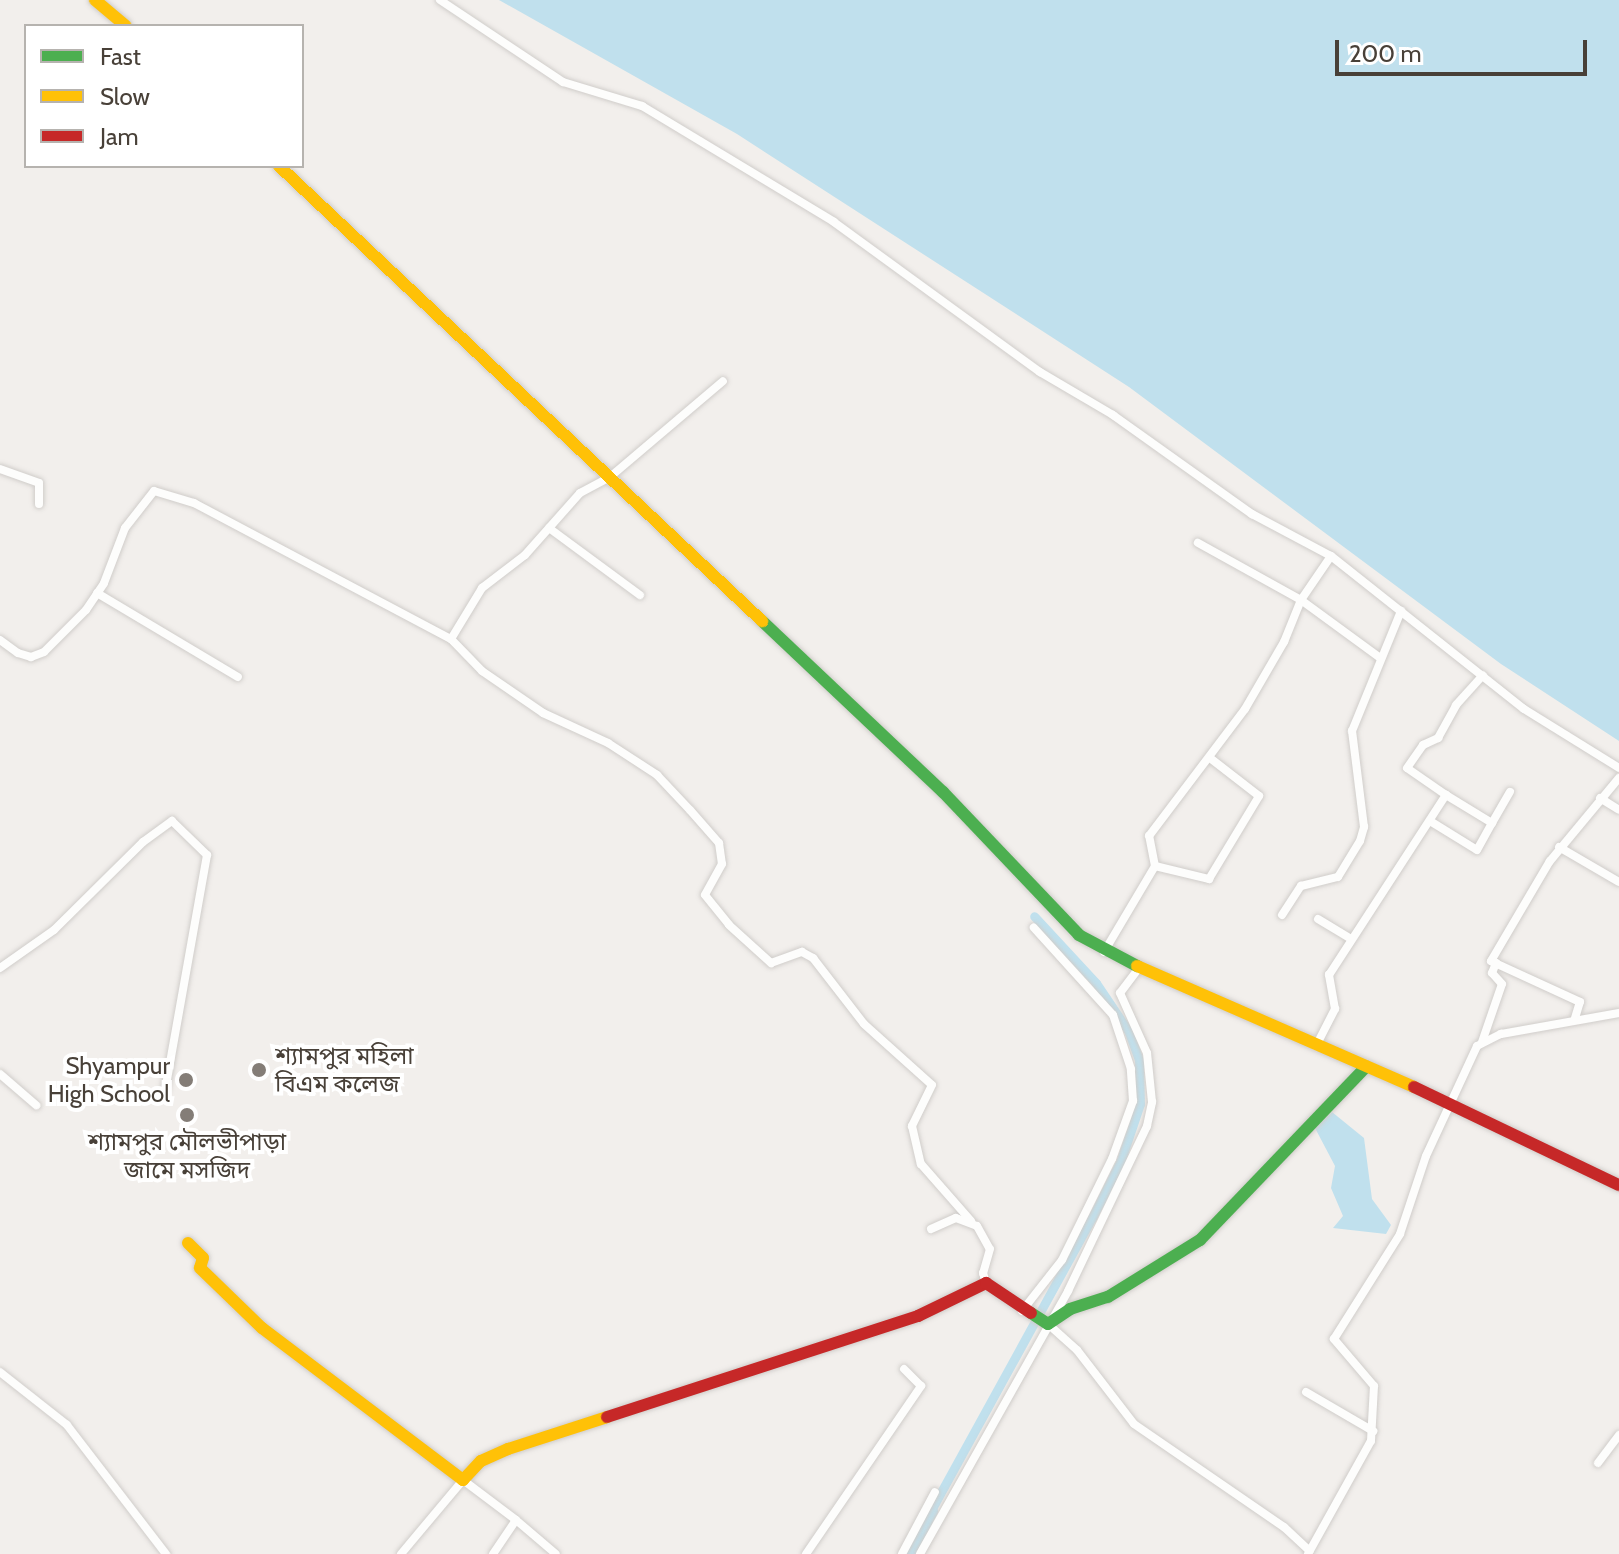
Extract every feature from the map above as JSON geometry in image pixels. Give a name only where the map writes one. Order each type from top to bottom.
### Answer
[{"type":"street","points":[[95,0],[124,24]]},
{"type":"street","points":[[440,0],[563,82],[642,106],[775,184],[1252,514],[1331,556],[1524,709],[1619,768]]},
{"type":"street","points":[[281,168],[943,792],[1069,926],[1104,952],[1138,969],[1449,1102],[1619,1185]]},
{"type":"street","points":[[451,639],[482,588],[525,555],[580,493],[610,477],[723,381]]},
{"type":"street","points":[[0,469],[39,483],[39,504]]},
{"type":"street","points":[[0,640],[31,657],[44,652],[97,593],[125,528],[154,491],[194,503],[451,639],[482,671],[543,713],[608,743],[657,775],[719,843],[722,864],[705,895],[729,925],[771,963],[802,952],[813,958],[864,1024],[932,1085],[912,1126],[921,1164],[971,1221],[990,1249],[983,1273],[986,1283],[1025,1313],[1045,1323],[1077,1350],[1134,1424],[1284,1527],[1309,1553],[1357,1469],[1373,1431],[1374,1386],[1334,1339],[1400,1234],[1449,1102],[1482,1043],[1502,984],[1492,973],[1496,963]]},
{"type":"street","points":[[549,528],[640,595]]},
{"type":"street","points":[[1198,543],[1301,600],[1379,657]]},
{"type":"street","points":[[1104,952],[1155,866],[1149,836],[1210,758],[1284,642],[1301,600],[1331,556]]},
{"type":"street","points":[[97,593],[238,677]]},
{"type":"street","points":[[1282,915],[1301,886],[1338,877],[1360,841],[1364,827],[1352,731],[1379,657],[1401,611]]},
{"type":"street","points":[[1483,675],[1456,705],[1438,738],[1423,745],[1407,768],[1492,823]]},
{"type":"street","points":[[1155,866],[1209,879],[1259,796],[1210,758]]},
{"type":"street","points":[[1575,1018],[1580,1002],[1491,961],[1559,847],[1619,778]]},
{"type":"street","points":[[1430,821],[1477,850],[1510,792]]},
{"type":"street","points":[[1316,1046],[1335,1009],[1329,975],[1350,938],[1389,888],[1446,795]]},
{"type":"street","points":[[1600,798],[1619,810]]},
{"type":"street","points":[[0,968],[54,930],[143,842],[172,821],[207,855],[165,1090]]},
{"type":"street","points":[[1559,847],[1619,882]]},
{"type":"street","points":[[1318,919],[1350,938]]},
{"type":"street","points":[[920,1554],[1045,1323],[1114,1170],[1133,1101],[1124,1039],[1113,1015],[1034,928]]},
{"type":"street","points":[[1025,1313],[1062,1260],[1152,1102],[1147,1053],[1120,993],[1138,969]]},
{"type":"street","points":[[1482,1043],[1575,1018],[1619,1013]]},
{"type":"street","points":[[1045,1323],[1070,1309],[1108,1297],[1200,1240],[1366,1067]]},
{"type":"street","points":[[0,1074],[36,1105]]},
{"type":"street","points":[[931,1229],[956,1218],[971,1221]]},
{"type":"street","points":[[188,1243],[203,1258],[200,1268],[262,1328],[516,1520],[556,1554]]},
{"type":"street","points":[[401,1554],[481,1461],[508,1449],[918,1316],[986,1283]]},
{"type":"street","points":[[806,1554],[921,1386],[904,1369]]},
{"type":"street","points":[[0,1372],[67,1425],[166,1554]]},
{"type":"street","points":[[1306,1392],[1373,1431]]},
{"type":"street","points":[[1598,1463],[1619,1435]]},
{"type":"street","points":[[902,1554],[935,1492]]},
{"type":"street","points":[[493,1554],[516,1520]]},
{"type":"water","points":[[499,0],[1619,0],[1619,741],[1501,664],[1129,387],[737,134]]},
{"type":"water","points":[[1332,1112],[1364,1138],[1372,1199],[1391,1225],[1386,1234],[1333,1228],[1343,1216],[1331,1188],[1335,1166],[1315,1128]]},
{"type":"waterway","points":[[929,1514],[1092,1218],[1121,1160],[1140,1104],[1139,1060],[1129,1032],[1096,983],[1034,916]]},
{"type":"waterway","points":[[910,1554],[933,1511]]},
{"type":"traffic: fast","points":[[762,621],[943,792],[1079,935],[1137,966]]},
{"type":"traffic: fast","points":[[1031,1313],[1048,1324],[1070,1309],[1108,1297],[1200,1240],[1366,1067]]},
{"type":"traffic: slow","points":[[95,0],[124,24]]},
{"type":"traffic: slow","points":[[281,168],[762,621]]},
{"type":"traffic: slow","points":[[1137,966],[1414,1087]]},
{"type":"traffic: slow","points":[[188,1243],[203,1258],[200,1268],[262,1328],[463,1480],[481,1461],[508,1449],[607,1417]]},
{"type":"traffic: jam","points":[[1414,1087],[1619,1185]]},
{"type":"traffic: jam","points":[[607,1417],[918,1316],[986,1283],[1031,1313]]},
{"type":"place","name":"শ্যামপুর মহিলা বিএম কলেজ","points":[[259,1070]]},
{"type":"place","name":"Shyampur High School","points":[[186,1080]]},
{"type":"place","name":"শ্যামপুর মৌলভীপাড়া জামে মসজিদ","points":[[187,1115]]}]
